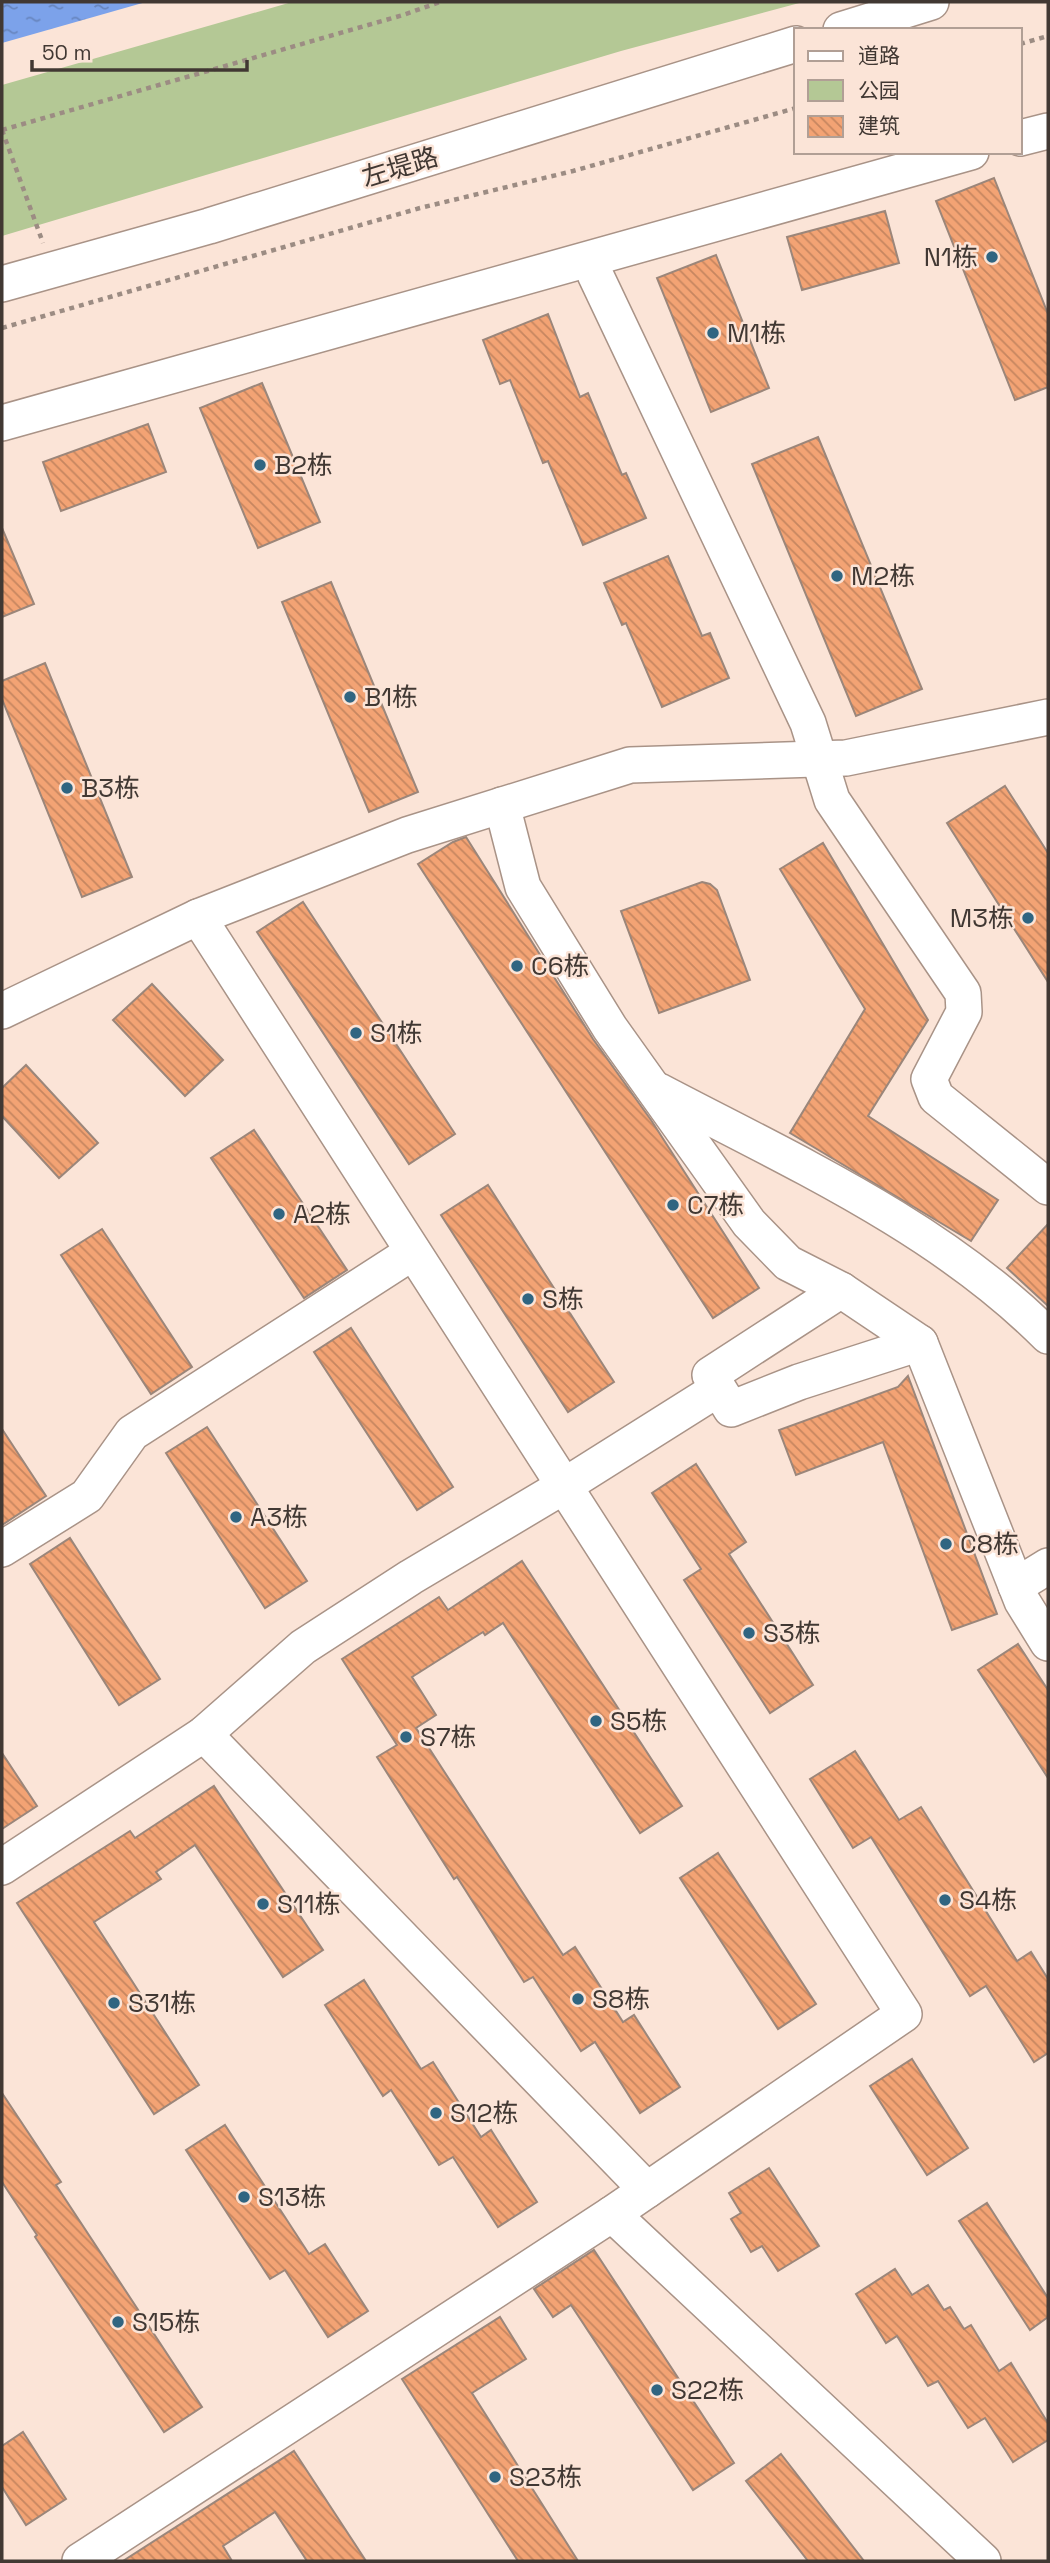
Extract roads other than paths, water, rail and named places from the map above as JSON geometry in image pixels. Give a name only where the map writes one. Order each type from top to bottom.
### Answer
[{"type":"street","points":[[847,28],[931,2]]},
{"type":"street","name":"左堤路","points":[[2,284],[222,222],[794,45]]},
{"type":"street","points":[[1022,138],[1048,131]]},
{"type":"street","points":[[2,423],[964,154]]},
{"type":"street","points":[[595,274],[808,723],[832,800],[963,993],[964,1013],[929,1079],[936,1097],[1048,1187]]},
{"type":"street","points":[[2,1011],[198,917],[407,835],[630,765],[846,758],[1048,717]]},
{"type":"street","points":[[502,805],[523,887],[610,1028],[749,1223],[788,1263],[841,1290],[920,1343],[1022,1601],[1048,1643]]},
{"type":"street","points":[[80,2561],[612,2214],[904,2014],[198,917]]},
{"type":"street","points":[[652,1087],[866,1201],[1019,1306],[1048,1336]]},
{"type":"street","points":[[2,1549],[87,1496],[132,1433],[413,1252]]},
{"type":"street","points":[[841,1290],[710,1375],[731,1409],[799,1382],[920,1343]]},
{"type":"street","points":[[2,1867],[204,1734],[303,1647],[411,1577],[564,1486],[718,1389]]},
{"type":"street","points":[[1016,1586],[1048,1566]]},
{"type":"street","points":[[204,1734],[647,2190]]},
{"type":"street","points":[[612,2214],[983,2561]]},
{"type":"water","points":[[2,2],[146,2],[2,43]]},
{"type":"place","name":"N1栋","points":[[992,257]]},
{"type":"place","name":"M1栋","points":[[713,333]]},
{"type":"place","name":"B2栋","points":[[260,465]]},
{"type":"place","name":"M2栋","points":[[837,576]]},
{"type":"place","name":"B1栋","points":[[350,697]]},
{"type":"place","name":"B3栋","points":[[67,788]]},
{"type":"place","name":"M3栋","points":[[1028,918]]},
{"type":"place","name":"C6栋","points":[[517,966]]},
{"type":"place","name":"S1栋","points":[[356,1033]]},
{"type":"place","name":"C7栋","points":[[673,1205]]},
{"type":"place","name":"A2栋","points":[[279,1214]]},
{"type":"place","name":"S栋","points":[[528,1299]]},
{"type":"place","name":"A3栋","points":[[236,1517]]},
{"type":"place","name":"C8栋","points":[[946,1544]]},
{"type":"place","name":"S3栋","points":[[749,1633]]},
{"type":"place","name":"S5栋","points":[[596,1721]]},
{"type":"place","name":"S7栋","points":[[406,1737]]},
{"type":"place","name":"S4栋","points":[[945,1900]]},
{"type":"place","name":"S11栋","points":[[263,1904]]},
{"type":"place","name":"S8栋","points":[[578,1999]]},
{"type":"place","name":"S31栋","points":[[114,2003]]},
{"type":"place","name":"S12栋","points":[[436,2113]]},
{"type":"place","name":"S13栋","points":[[244,2197]]},
{"type":"place","name":"S15栋","points":[[118,2322]]},
{"type":"place","name":"S22栋","points":[[657,2390]]},
{"type":"place","name":"S23栋","points":[[495,2477]]}]
